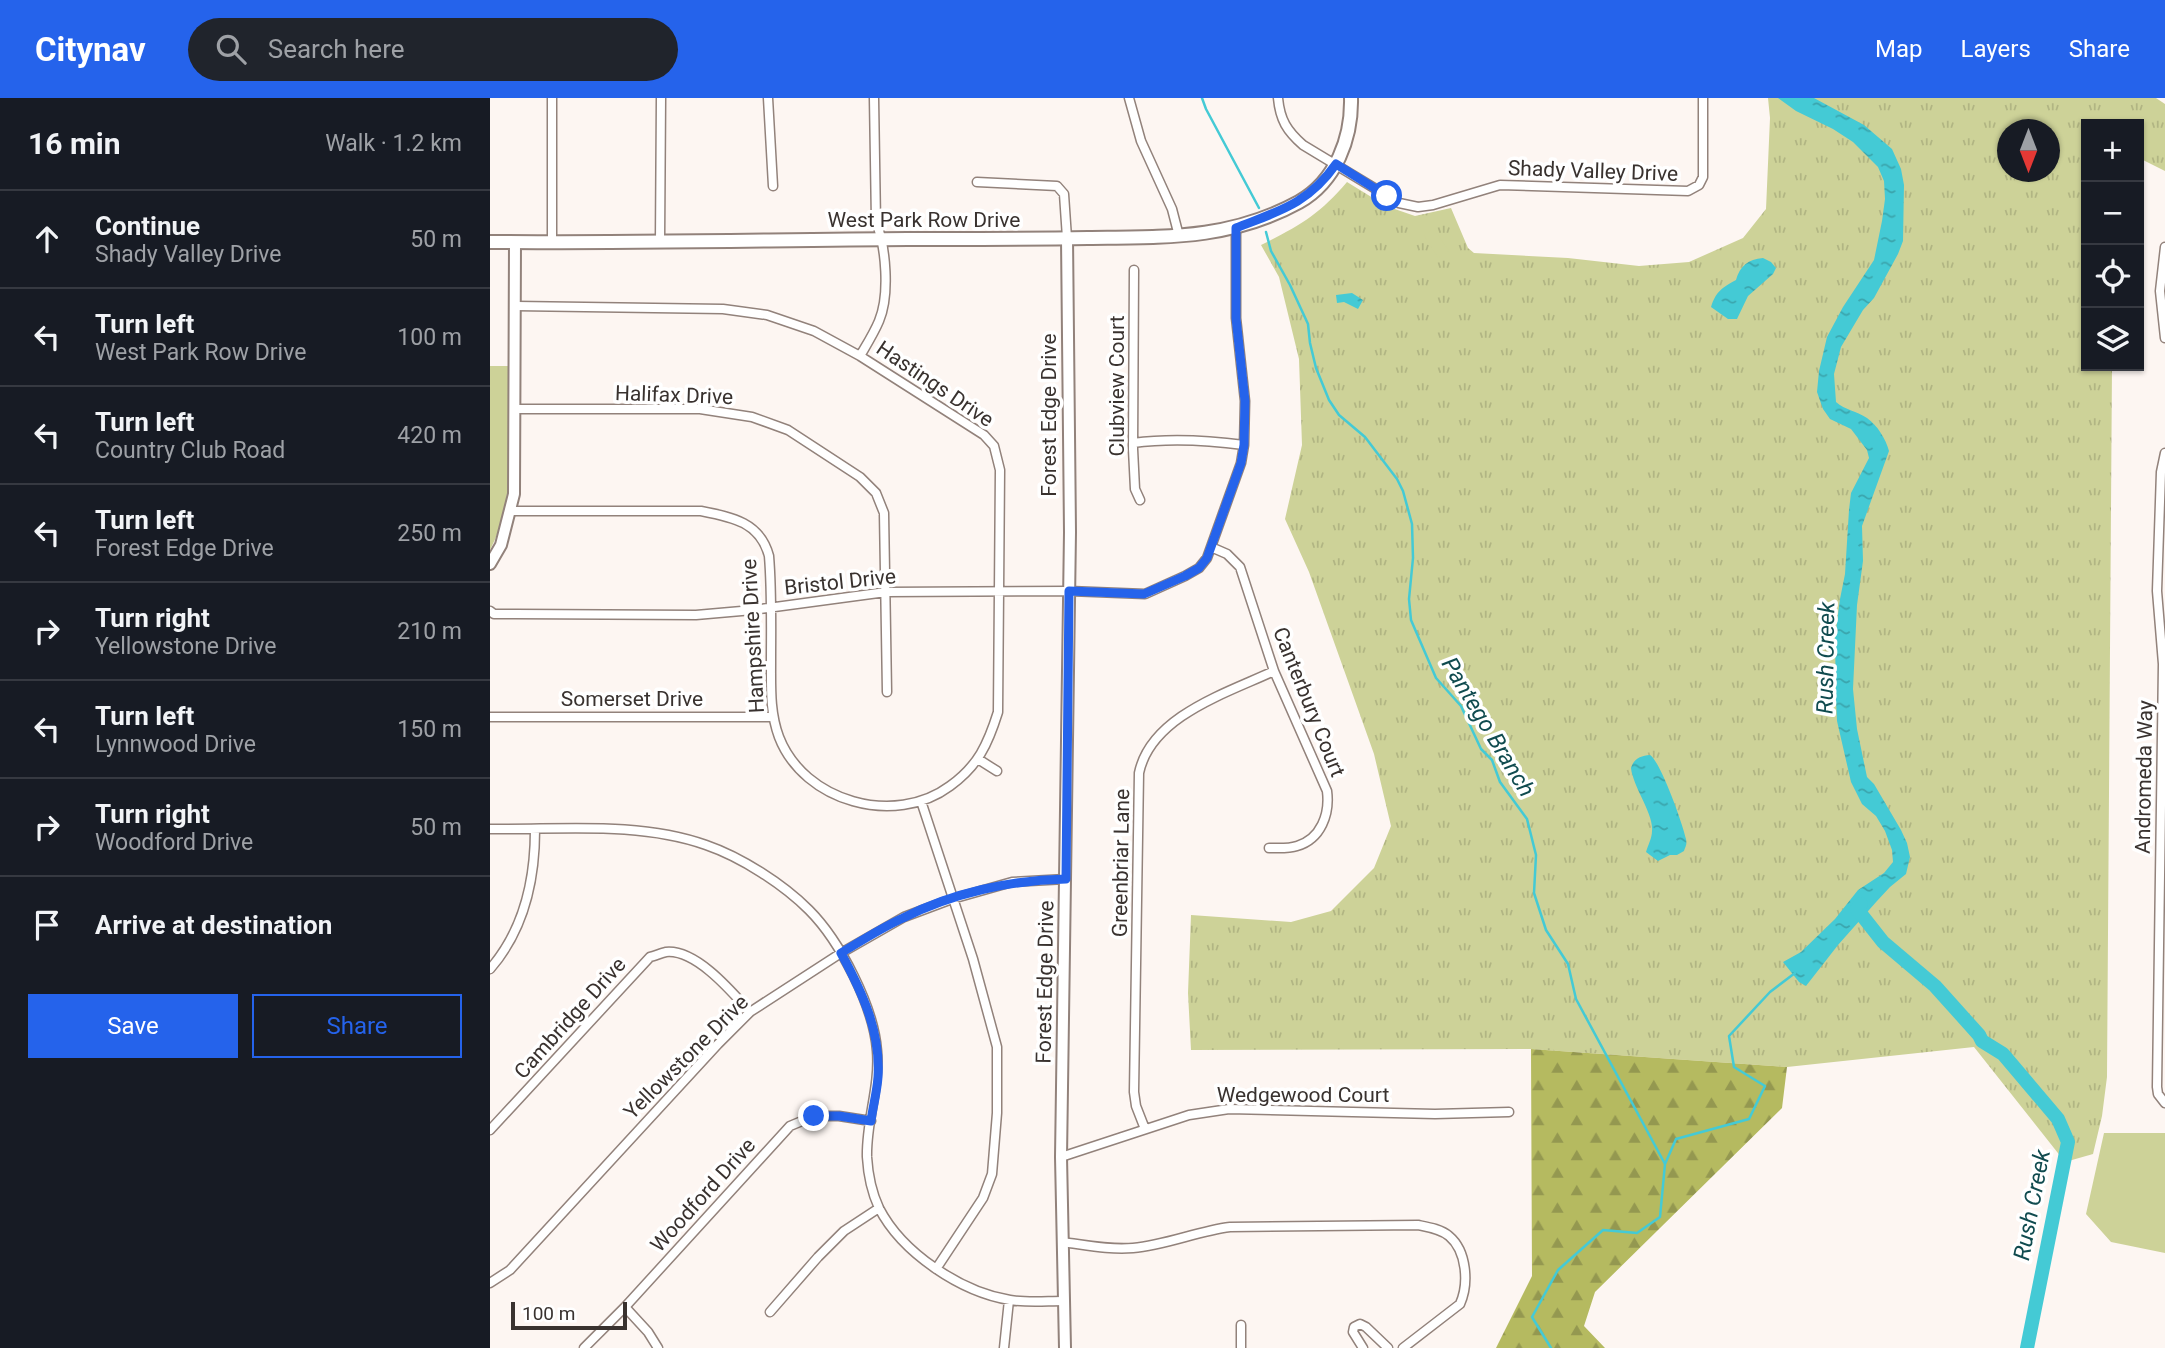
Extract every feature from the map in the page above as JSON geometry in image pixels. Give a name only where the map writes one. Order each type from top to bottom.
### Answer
[{"type":"main road","name":"West Park Row Drive","points":[[490,243],[1179,236],[1236,228],[1302,200],[1324,181],[1336,164],[1349,131],[1351,98]]},
{"type":"street","points":[[552,98],[552,242]]},
{"type":"street","points":[[660,241],[661,98]]},
{"type":"street","points":[[768,98],[773,186]]},
{"type":"street","points":[[860,356],[879,322],[884,307],[883,240],[876,222],[874,98]]},
{"type":"street","points":[[1129,98],[1141,141],[1172,209],[1179,236]]},
{"type":"street","name":"Shady Valley Drive","points":[[1278,98],[1279,112],[1290,133],[1303,145],[1399,203],[1418,207],[1500,185],[1688,191],[1699,185],[1703,177],[1703,98]]},
{"type":"street","points":[[977,182],[1057,186],[1064,194],[1067,238]]},
{"type":"street","name":"Bristol Drive","points":[[490,611],[494,614],[696,615],[886,592],[1069,591],[1144,594],[1185,576],[1199,568],[1207,558],[1241,463],[1244,445],[1245,401],[1236,318],[1236,228]]},
{"type":"street","name":"Forest Edge Drive","points":[[1065,1348],[1061,1157],[1069,591],[1067,238]]},
{"type":"street","points":[[490,564],[501,545],[511,511],[515,477],[515,243]]},
{"type":"street","points":[[2165,247],[2160,291],[2165,338]]},
{"type":"street","name":"Clubview Court","points":[[1134,270],[1133,443],[1135,489],[1140,500]]},
{"type":"street","name":"Hastings Drive","points":[[516,306],[723,309],[767,315],[814,331],[860,356],[968,424],[994,446],[1000,470],[998,712],[988,742],[978,759],[949,787],[921,801]]},
{"type":"street","name":"Halifax Drive","points":[[516,409],[700,409],[752,417],[788,430],[860,477],[876,494],[884,513],[887,692]]},
{"type":"street","points":[[1133,443],[1187,439],[1244,445]]},
{"type":"street","name":"Andromeda Way","points":[[2163,1102],[2157,1087],[2157,996],[2164,664],[2157,591],[2162,549],[2161,472],[2165,453]]},
{"type":"street","name":"Hampshire Drive","points":[[511,511],[701,511],[730,517],[755,530],[766,544],[771,570],[771,706],[780,739],[790,756],[811,779],[838,796],[857,803],[882,807],[921,801]]},
{"type":"street","name":"Canterbury Court","points":[[1211,547],[1227,554],[1240,567],[1274,671],[1327,791],[1323,825],[1309,841],[1298,846],[1269,848]]},
{"type":"street","name":"Greenbriar Lane","points":[[1145,1129],[1134,1092],[1139,773],[1142,758],[1163,730],[1180,717],[1274,671]]},
{"type":"street","name":"Somerset Drive","points":[[490,716],[773,717]]},
{"type":"street","points":[[978,759],[997,771]]},
{"type":"street","points":[[921,801],[973,959],[997,1047],[998,1114],[992,1174],[983,1198],[936,1269]]},
{"type":"street","points":[[490,829],[632,830],[682,838],[709,846],[768,876],[810,911],[841,953],[870,1014],[877,1049],[878,1077],[867,1156],[870,1181],[879,1208],[907,1244],[936,1269],[969,1288],[1009,1300],[1063,1301]]},
{"type":"street","points":[[490,969],[503,954],[526,904],[535,861],[535,830]]},
{"type":"street","name":"Yellowstone Drive","points":[[490,1283],[510,1270],[718,1044],[750,1013],[841,953],[904,917],[952,899],[1012,882],[1066,879]]},
{"type":"street","name":"Cambridge Drive","points":[[490,1130],[650,957],[667,952],[690,958],[720,979],[750,1013]]},
{"type":"street","name":"Wedgewood Court","points":[[1061,1157],[1189,1115],[1229,1109],[1434,1114],[1509,1112]]},
{"type":"street","name":"Woodford Drive","points":[[584,1348],[625,1307],[790,1126],[814,1116],[839,1116],[871,1121]]},
{"type":"street","points":[[770,1312],[844,1231],[879,1208]]},
{"type":"street","points":[[1062,1242],[1111,1249],[1135,1248],[1230,1227],[1418,1225],[1438,1230],[1452,1239],[1462,1255],[1465,1284],[1462,1298],[1460,1304],[1403,1348]]},
{"type":"street","points":[[1004,1348],[1009,1300]]},
{"type":"street","points":[[625,1307],[648,1332],[658,1348]]},
{"type":"street","points":[[1363,1348],[1353,1332],[1354,1327],[1360,1324],[1366,1326],[1388,1348]]},
{"type":"street","points":[[1241,1325],[1241,1348]]},
{"type":"green space","points":[[1768,98],[2156,98],[2165,104],[2165,171],[2144,160],[2144,119],[2081,119],[2081,371],[2112,371],[2107,1077],[2093,1154],[2065,1162],[1974,1047],[1787,1067],[1531,1049],[1191,1050],[1188,993],[1191,915],[1291,922],[1331,911],[1374,868],[1391,826],[1374,754],[1309,572],[1285,519],[1302,445],[1299,359],[1279,277],[1261,245],[1308,219],[1347,182],[1386,206],[1415,216],[1451,208],[1468,248],[1474,253],[1568,258],[1639,266],[1689,262],[1743,238],[1766,209],[1770,118]]},
{"type":"green space","points":[[1434,229],[1449,251],[1438,258],[1424,235]]},
{"type":"green space","points":[[490,366],[509,366],[510,460],[505,507],[490,550]]},
{"type":"green space","points":[[1531,1049],[1787,1067],[1782,1108],[1595,1292],[1584,1326],[1605,1348],[1496,1348],[1532,1276]]},
{"type":"green space","points":[[2104,1133],[2165,1133],[2165,1253],[2111,1242],[2086,1214]]},
{"type":"water","points":[[1778,98],[1814,98],[1864,125],[1892,149],[1901,169],[1904,185],[1903,241],[1874,298],[1863,310],[1841,347],[1834,374],[1836,402],[1871,421],[1881,433],[1889,451],[1862,526],[1863,561],[1857,605],[1853,689],[1857,729],[1867,777],[1874,784],[1901,830],[1910,857],[1906,874],[1877,901],[1806,986],[1799,982],[1783,962],[1801,952],[1835,919],[1858,890],[1884,873],[1893,862],[1885,831],[1876,816],[1862,804],[1851,782],[1837,721],[1835,638],[1845,574],[1851,493],[1869,458],[1867,450],[1851,429],[1830,419],[1817,392],[1827,337],[1874,260],[1885,199],[1884,181],[1878,167],[1853,142],[1796,111]]},
{"type":"water","points":[[1763,258],[1776,268],[1773,274],[1748,296],[1737,319],[1728,319],[1711,307],[1718,293],[1736,280],[1745,264]]},
{"type":"water","points":[[1352,293],[1363,300],[1358,309],[1344,302],[1337,303],[1336,295]]},
{"type":"water","points":[[1650,755],[1665,781],[1686,841],[1684,851],[1658,861],[1646,852],[1652,824],[1631,768],[1638,758]]},
{"type":"waterway","name":"Pantego Branch","points":[[1202,98],[1259,208]]},
{"type":"waterway","name":"Pantego Branch","points":[[1266,232],[1271,251],[1308,324],[1316,368],[1329,400],[1339,415],[1365,437],[1403,491],[1412,524],[1413,558],[1409,599],[1411,620],[1436,678],[1461,706],[1481,749],[1492,760],[1500,782],[1527,819],[1536,855],[1534,893],[1546,930],[1568,964],[1576,999],[1665,1164]]},
{"type":"waterway","name":"Rush Creek","points":[[1861,904],[1857,909],[1883,942],[1935,986],[1982,1041],[2003,1054],[2058,1119],[2068,1142],[2027,1348]]},
{"type":"waterway","points":[[1551,1348],[1532,1317],[1558,1270],[1603,1230],[1637,1233],[1660,1217],[1665,1164],[1676,1139],[1749,1119],[1765,1086],[1734,1067],[1729,1036],[1770,992],[1795,973]]},
{"type":"route","points":[[814,1116],[839,1116],[871,1121],[878,1077],[877,1049],[870,1014],[841,953],[904,917],[952,899],[1012,882],[1066,879],[1069,591],[1144,594],[1185,576],[1205,563],[1241,463],[1244,445],[1245,401],[1236,318],[1236,228],[1302,200],[1324,181],[1336,164],[1387,196]]}]
